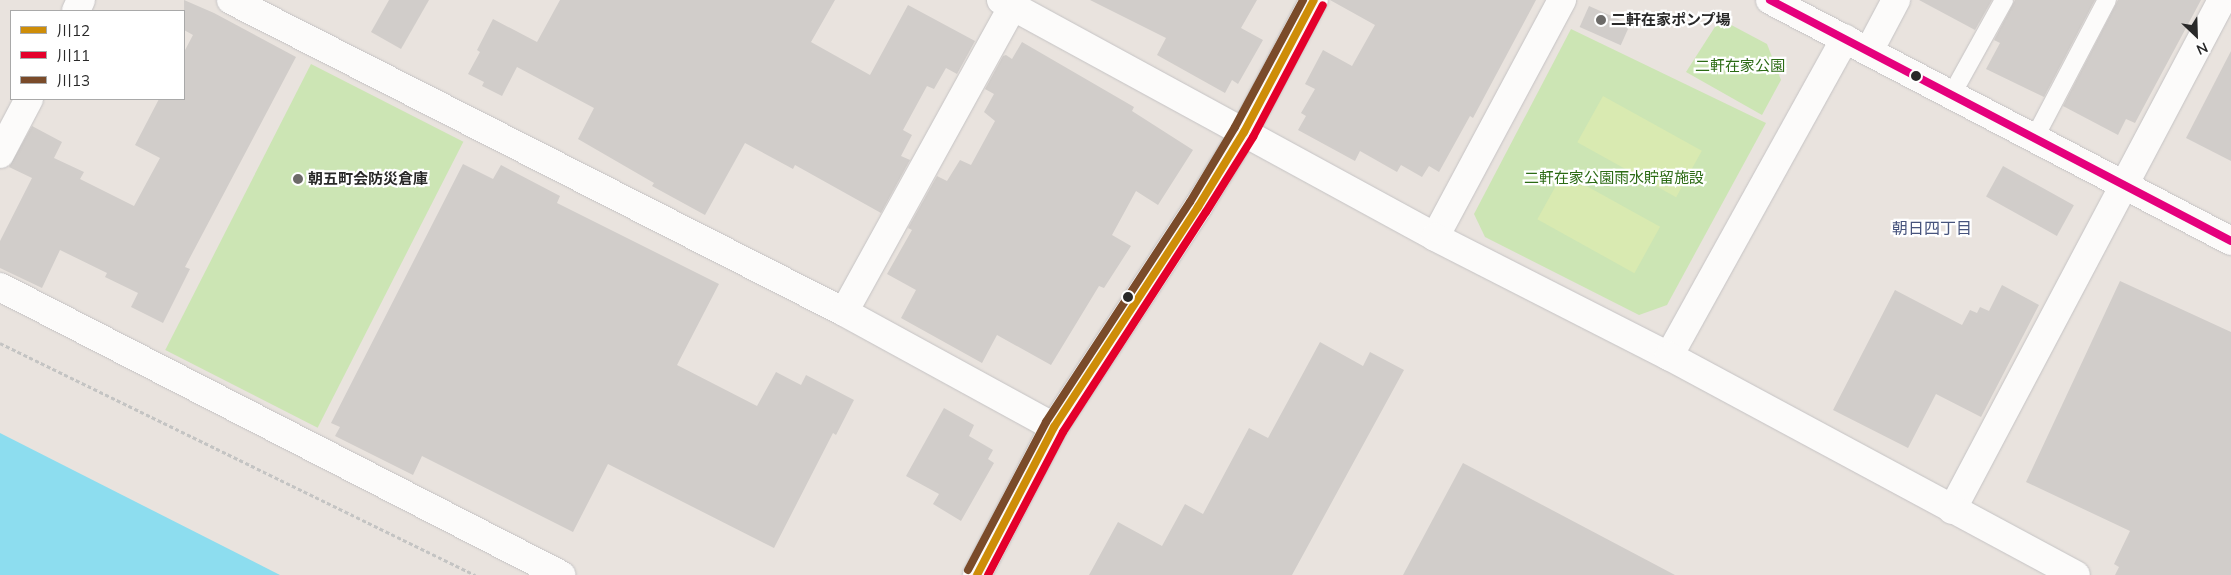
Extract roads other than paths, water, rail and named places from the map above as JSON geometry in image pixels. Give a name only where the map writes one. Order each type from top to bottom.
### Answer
[{"type":"street","points":[[231,0],[844,312],[1054,427]]},
{"type":"street","points":[[977,575],[1054,427],[1198,207],[1244,132],[1314,0]]},
{"type":"street","points":[[1435,237],[1562,0]]},
{"type":"street","points":[[1770,0],[2126,184],[2231,241]]},
{"type":"street","points":[[1869,51],[1896,0]]},
{"type":"street","points":[[1952,510],[2222,0]]},
{"type":"street","points":[[844,312],[1010,2],[1435,237],[1669,356],[1952,510],[2076,575]]},
{"type":"street","points":[[1669,356],[1845,39]]},
{"type":"street","points":[[0,154],[6,126],[28,100]]},
{"type":"street","points":[[0,287],[561,575]]},
{"type":"lane","points":[[1952,94],[2004,0]]},
{"type":"lane","points":[[2035,137],[2107,0]]},
{"type":"water","points":[[0,433],[280,575],[0,575]]},
{"type":"place","name":"二軒在家ポンプ場","points":[[1601,20]]},
{"type":"place","name":"朝五町会防災倉庫","points":[[298,179]]},
{"type":"district","name":"朝日四丁目","points":[[1932,228]]},
{"type":"park label","name":"二軒在家公園","points":[[1740,66]]},
{"type":"park label","name":"二軒在家公園雨水貯留施設","points":[[1614,178]]}]
